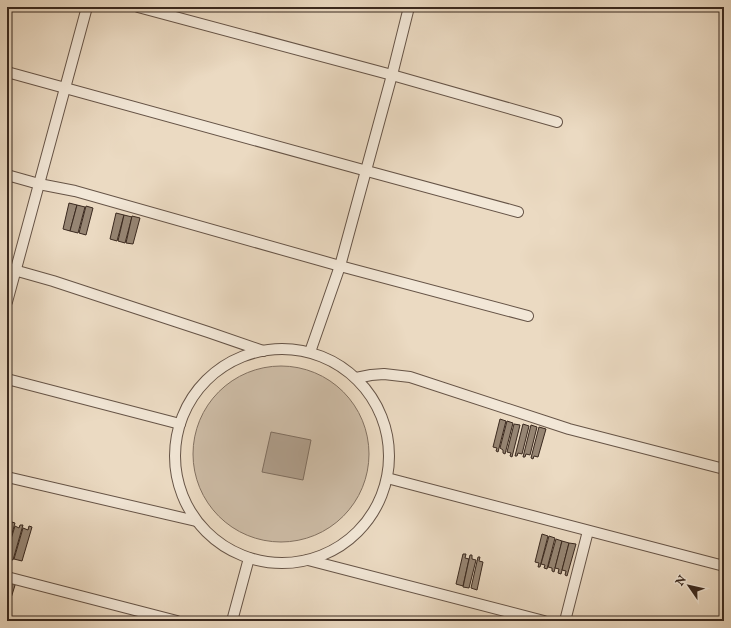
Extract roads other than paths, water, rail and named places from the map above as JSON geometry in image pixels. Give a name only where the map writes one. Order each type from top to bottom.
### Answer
[{"type":"street","points":[[7,302],[11,269],[39,184],[87,7]]},
{"type":"street","points":[[138,7],[392,75],[557,122]]},
{"type":"street","points":[[310,352],[340,266],[409,7]]},
{"type":"street","points":[[7,72],[518,212]]},
{"type":"street","points":[[7,174],[39,184],[75,191],[340,266],[528,316]]},
{"type":"street","points":[[11,269],[60,283],[263,351]]},
{"type":"street","points":[[286,349],[310,352],[335,362],[356,378],[374,400],[385,424],[389,451],[387,478],[377,506],[360,530],[336,549],[308,560],[278,564],[249,558],[220,544],[196,521],[181,492],[175,460],[180,424],[189,405],[202,386],[220,370],[240,358],[263,351],[286,349]]},
{"type":"street","points":[[356,378],[378,374],[410,377],[569,429],[724,469]]},
{"type":"street","points":[[7,378],[180,424]]},
{"type":"street","points":[[7,477],[196,521]]},
{"type":"street","points":[[387,478],[724,566]]},
{"type":"street","points":[[565,621],[588,531]]},
{"type":"street","points":[[232,621],[249,558]]},
{"type":"street","points":[[308,560],[544,621]]},
{"type":"street","points":[[7,577],[177,621]]}]
